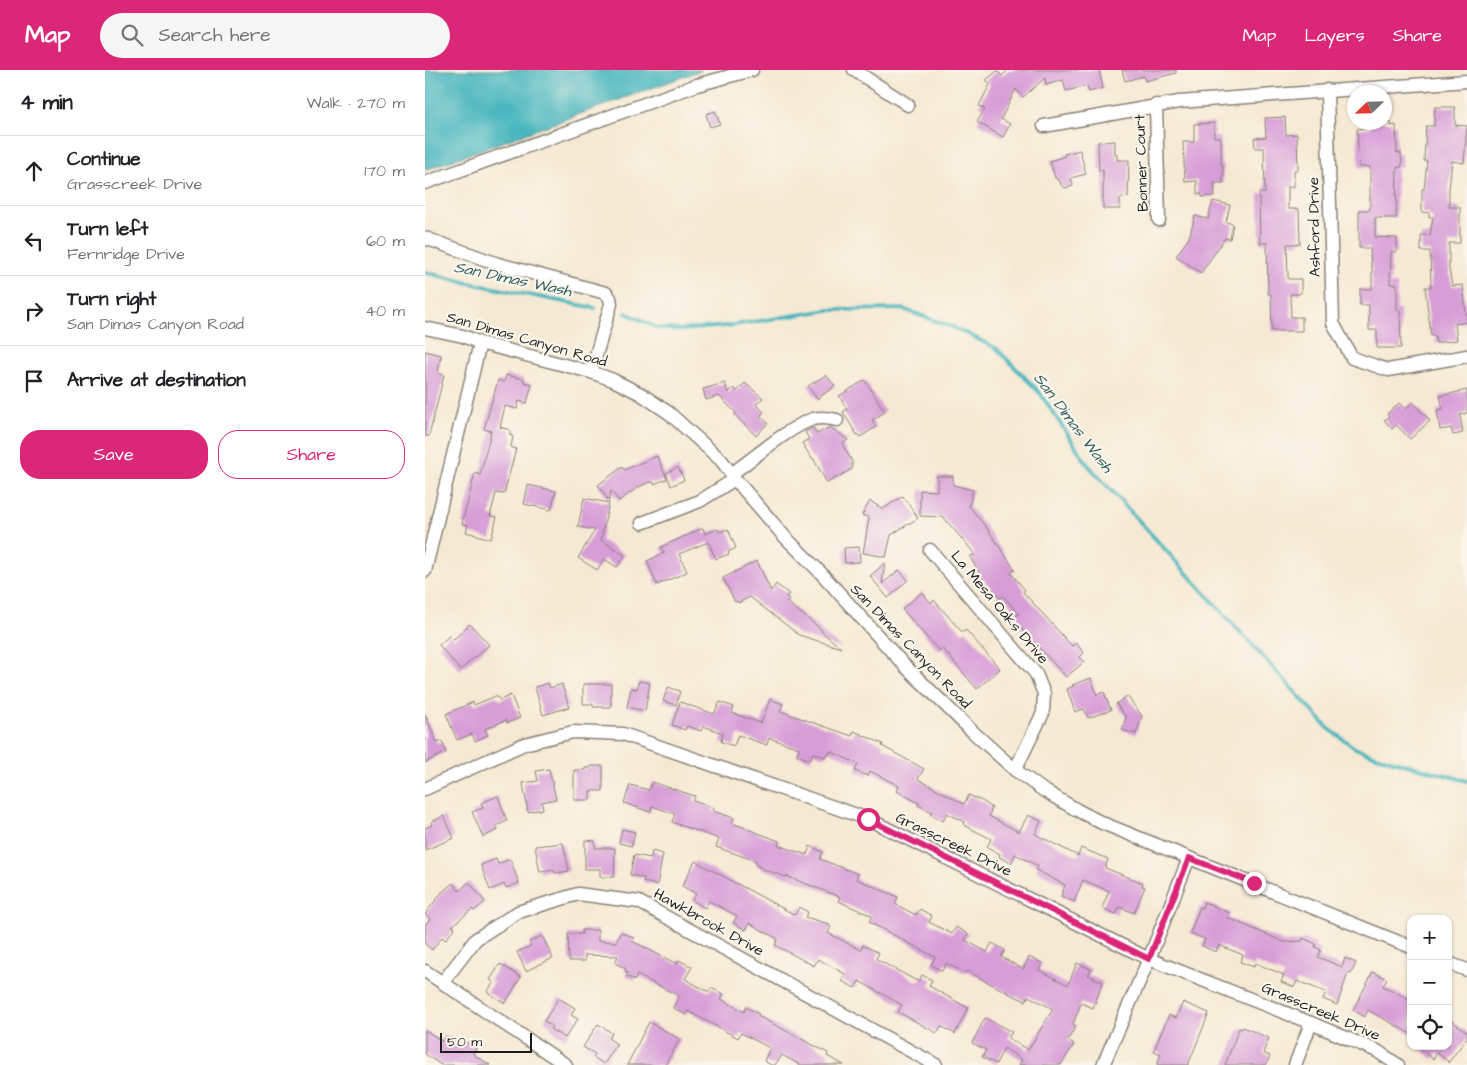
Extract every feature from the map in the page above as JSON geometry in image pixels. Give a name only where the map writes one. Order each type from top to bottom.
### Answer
[{"type":"street","points":[[425,183],[697,84],[752,70]]},
{"type":"street","points":[[854,70],[908,104]]},
{"type":"street","points":[[1044,126],[1156,105],[1327,90],[1467,81]]},
{"type":"street","name":"Ashford Drive","points":[[1327,90],[1333,323],[1352,358],[1388,370],[1467,356]]},
{"type":"street","name":"Bonner Court","points":[[1156,105],[1159,220]]},
{"type":"street","points":[[425,238],[498,264],[605,293],[610,298],[611,304],[591,372]]},
{"type":"street","name":"San Dimas Canyon Road","points":[[425,328],[463,336],[480,343],[591,372],[613,380],[641,394],[669,413],[722,461],[733,477],[904,665],[1015,770],[1043,790],[1085,815],[1142,840],[1407,945]]},
{"type":"street","points":[[425,571],[480,343]]},
{"type":"street","points":[[642,523],[700,501],[797,427],[814,419],[826,418],[837,420]]},
{"type":"street","name":"La Mesa Oaks Drive","points":[[931,550],[1036,674],[1044,694],[1043,713],[1015,770]]},
{"type":"street","name":"Grasscreek Drive","points":[[425,790],[524,744],[573,732],[623,734],[868,819],[1149,959],[1377,1051],[1398,1065]]},
{"type":"street","points":[[1103,1065],[1149,959],[1189,858]]},
{"type":"street","name":"Hawkbrook Drive","points":[[443,982],[476,939],[518,912],[578,894],[639,902],[936,1065]]},
{"type":"street","points":[[1452,964],[1467,970]]},
{"type":"street","points":[[425,970],[566,1065]]},
{"type":"street","points":[[1295,1065],[1311,1023]]},
{"type":"water","points":[[425,70],[702,70],[425,170]]},
{"type":"building","points":[[1008,70],[1099,70],[1103,88],[1089,92],[1087,86],[1066,91],[1063,80],[1046,85],[1045,78],[1023,97],[1016,89],[1001,119],[1010,124],[1003,137],[977,122],[985,109],[979,106],[990,84],[986,80],[997,71],[1002,76]]},
{"type":"building","points":[[1122,70],[1176,70],[1176,73],[1145,81],[1144,76],[1125,81]]},
{"type":"building","points":[[1435,107],[1455,107],[1455,125],[1467,126],[1464,163],[1452,161],[1449,207],[1460,207],[1460,243],[1449,243],[1449,268],[1452,286],[1463,285],[1467,322],[1455,324],[1457,340],[1436,343],[1435,336],[1431,336],[1425,287],[1431,287],[1430,251],[1421,251],[1421,235],[1430,235],[1433,217],[1429,217],[1429,213],[1422,212],[1422,189],[1424,189],[1427,161],[1424,161],[1426,126],[1434,126]]},
{"type":"building","points":[[715,111],[720,124],[710,127],[706,114]]},
{"type":"building","points":[[1285,117],[1286,135],[1297,134],[1298,170],[1294,170],[1294,187],[1288,187],[1288,209],[1299,209],[1300,244],[1287,244],[1288,279],[1301,279],[1301,293],[1290,294],[1291,317],[1302,317],[1302,331],[1272,331],[1271,294],[1268,294],[1267,243],[1260,243],[1259,193],[1265,193],[1264,148],[1255,148],[1254,138],[1266,137],[1265,118]]},
{"type":"building","points":[[1214,123],[1214,137],[1220,137],[1221,140],[1223,183],[1214,183],[1215,196],[1202,197],[1202,194],[1197,194],[1197,181],[1185,182],[1183,142],[1194,142],[1194,124]]},
{"type":"building","points":[[1396,125],[1397,153],[1401,153],[1402,167],[1397,167],[1396,218],[1375,218],[1375,237],[1397,238],[1397,252],[1391,252],[1390,284],[1397,284],[1397,310],[1400,310],[1401,348],[1377,348],[1377,330],[1369,330],[1369,305],[1360,305],[1360,289],[1372,289],[1372,266],[1370,248],[1359,248],[1359,210],[1370,210],[1370,167],[1359,167],[1357,130],[1392,130],[1392,126]]},
{"type":"building","points":[[1115,141],[1117,160],[1129,160],[1128,197],[1120,198],[1120,209],[1103,209],[1103,170],[1099,171],[1098,142]]},
{"type":"building","points":[[1080,150],[1086,174],[1071,178],[1073,186],[1065,188],[1055,178],[1050,161],[1065,156],[1064,154]]},
{"type":"building","points":[[1213,201],[1230,205],[1226,222],[1233,224],[1230,239],[1225,238],[1201,273],[1176,256],[1189,238],[1195,216],[1208,219]]},
{"type":"building","points":[[425,351],[441,355],[438,373],[444,375],[429,436],[425,436]]},
{"type":"building","points":[[506,375],[524,379],[524,382],[532,384],[527,403],[519,401],[517,409],[505,406],[500,427],[510,430],[510,434],[513,437],[511,447],[516,449],[504,494],[496,493],[490,516],[497,517],[491,539],[466,532],[468,525],[462,524],[475,473],[480,475],[488,444],[491,431],[484,429],[498,380],[504,382]]},
{"type":"building","points":[[826,375],[835,386],[817,399],[808,386]]},
{"type":"building","points":[[865,380],[885,412],[872,420],[876,427],[860,437],[843,412],[847,409],[839,396]]},
{"type":"building","points":[[725,383],[728,393],[733,388],[737,391],[745,383],[763,398],[756,404],[764,412],[760,416],[768,423],[756,436],[719,396],[706,400],[703,389]]},
{"type":"building","points":[[1467,390],[1467,413],[1460,415],[1463,433],[1453,435],[1451,428],[1440,430],[1437,410],[1443,409],[1440,396]]},
{"type":"building","points":[[1413,402],[1430,421],[1410,439],[1396,425],[1392,429],[1384,420],[1389,417],[1387,414],[1399,403],[1405,409]]},
{"type":"building","points":[[830,427],[848,440],[842,444],[852,461],[852,469],[827,483],[802,443],[809,439],[805,432],[813,428],[817,434]]},
{"type":"building","points":[[657,456],[667,479],[654,484],[653,482],[647,483],[619,501],[611,491],[609,501],[598,485],[622,467],[624,470]]},
{"type":"building","points":[[678,467],[684,480],[671,486],[666,473]]},
{"type":"building","points":[[937,476],[953,476],[953,485],[973,490],[969,506],[986,527],[1015,570],[1011,573],[1025,590],[1023,592],[1072,646],[1076,643],[1084,653],[1080,657],[1084,662],[1066,677],[1013,619],[1019,614],[1003,596],[1000,598],[983,579],[970,557],[975,554],[943,517],[920,516],[920,490],[937,491]]},
{"type":"building","points":[[528,485],[556,491],[551,510],[524,504]]},
{"type":"building","points":[[903,496],[918,518],[891,535],[886,557],[863,553],[869,518],[862,515],[870,501],[883,509]]},
{"type":"building","points":[[584,498],[609,503],[601,540],[625,555],[617,567],[604,559],[597,570],[578,558],[595,530],[578,527]]},
{"type":"building","points":[[703,528],[705,534],[718,529],[719,532],[728,529],[736,548],[728,552],[729,554],[716,559],[708,542],[679,554],[687,572],[657,585],[647,561],[664,553],[661,547]]},
{"type":"building","points":[[859,547],[860,562],[845,563],[844,548]]},
{"type":"building","points":[[757,561],[771,591],[776,584],[789,594],[786,597],[789,599],[787,602],[841,648],[799,635],[750,597],[738,603],[738,601],[735,602],[723,578]]},
{"type":"building","points":[[885,563],[882,584],[899,570],[908,580],[888,598],[870,576]]},
{"type":"building","points":[[922,592],[931,603],[934,600],[961,631],[966,630],[1000,669],[977,689],[942,648],[939,651],[902,609]]},
{"type":"building","points":[[470,624],[489,645],[460,670],[439,645],[450,635],[454,639]]},
{"type":"building","points":[[1091,678],[1097,695],[1104,692],[1111,710],[1088,718],[1084,709],[1075,712],[1067,689],[1074,686],[1072,685]]},
{"type":"building","points":[[639,681],[650,683],[645,711],[627,707],[631,688],[637,689]]},
{"type":"building","points":[[548,683],[550,688],[562,684],[569,707],[543,715],[535,687]]},
{"type":"building","points":[[583,684],[611,684],[611,707],[593,707],[593,704],[583,704]]},
{"type":"building","points":[[668,687],[680,691],[676,705],[663,701]]},
{"type":"building","points":[[511,695],[520,718],[507,723],[506,720],[485,729],[488,735],[475,741],[472,734],[457,740],[446,714],[473,702],[474,705],[496,696],[500,700]]},
{"type":"building","points":[[1127,696],[1142,716],[1136,734],[1122,730],[1126,717],[1116,704]]},
{"type":"building","points":[[770,699],[783,704],[780,711],[852,736],[854,731],[883,744],[882,746],[924,769],[918,779],[964,804],[969,795],[984,802],[992,808],[989,816],[1019,832],[1028,815],[1041,821],[1035,834],[1078,856],[1081,848],[1108,859],[1105,868],[1143,883],[1142,886],[1145,887],[1134,913],[1119,907],[1116,914],[1102,908],[1109,891],[1083,880],[1074,902],[1061,896],[1065,885],[1036,870],[1038,866],[1015,854],[1011,863],[999,857],[1000,854],[987,847],[991,839],[964,825],[965,822],[947,813],[943,821],[930,814],[932,812],[918,805],[919,803],[897,791],[899,786],[870,771],[868,776],[855,771],[858,764],[830,751],[829,755],[826,754],[825,757],[813,753],[810,760],[797,755],[799,748],[769,738],[767,745],[738,735],[734,746],[721,742],[723,733],[703,726],[701,731],[687,726],[685,730],[672,725],[680,702],[714,714],[720,702],[734,707],[732,713],[761,723]]},
{"type":"building","points":[[425,714],[437,743],[442,741],[446,752],[425,763]]},
{"type":"building","points":[[590,766],[603,766],[603,791],[590,791],[590,800],[574,800],[574,770],[585,770],[585,768],[590,768]]},
{"type":"building","points":[[549,769],[556,799],[542,802],[543,809],[528,812],[523,783],[538,781],[536,771]]},
{"type":"building","points":[[652,782],[695,796],[693,801],[714,808],[713,811],[734,818],[732,823],[779,841],[778,845],[807,855],[810,846],[823,852],[820,859],[858,874],[856,879],[898,897],[895,904],[916,915],[920,909],[932,916],[929,922],[952,934],[956,927],[968,934],[965,940],[987,952],[992,943],[1005,950],[1001,957],[1023,969],[1029,957],[1042,963],[1039,970],[1068,985],[1077,963],[1091,969],[1088,975],[1103,982],[1093,1008],[1081,1003],[1073,1024],[1076,1026],[1068,1040],[1074,1044],[1061,1065],[1019,1065],[1022,1060],[1004,1048],[996,1064],[982,1057],[986,1050],[972,1043],[985,1018],[1012,1032],[1008,1038],[1028,1050],[1053,1009],[1028,996],[1026,1001],[1012,995],[967,971],[965,973],[946,963],[942,971],[931,965],[935,957],[869,922],[872,916],[838,901],[840,897],[763,869],[756,865],[756,861],[716,847],[719,839],[672,822],[675,814],[652,806],[650,812],[624,803],[630,785],[649,790]]},
{"type":"building","points":[[498,796],[507,821],[496,826],[498,830],[483,837],[472,812],[483,808],[481,803]]},
{"type":"building","points":[[444,816],[454,838],[425,850],[425,828],[432,825],[431,822]]},
{"type":"building","points":[[622,829],[635,832],[632,846],[619,843]]},
{"type":"building","points":[[585,840],[595,841],[595,848],[615,848],[614,877],[600,877],[600,869],[585,869]]},
{"type":"building","points":[[563,843],[569,871],[555,873],[554,870],[540,872],[535,846]]},
{"type":"building","points":[[652,851],[663,854],[657,885],[643,882],[644,878],[630,875],[634,855],[651,858]]},
{"type":"building","points":[[496,859],[498,864],[510,859],[519,883],[506,888],[504,884],[490,890],[481,865]]},
{"type":"building","points":[[695,861],[795,915],[799,907],[808,912],[805,917],[829,924],[831,927],[828,933],[861,950],[863,945],[879,953],[876,959],[915,980],[919,981],[922,975],[932,980],[929,986],[968,1008],[955,1034],[941,1026],[937,1033],[898,1012],[902,1005],[859,981],[855,988],[842,981],[845,974],[818,959],[814,966],[775,945],[778,939],[749,923],[746,930],[733,923],[737,916],[709,901],[705,908],[692,900],[696,894],[682,886]]},
{"type":"building","points":[[469,882],[485,902],[474,911],[472,909],[452,926],[455,928],[445,940],[442,937],[432,950],[425,944],[425,925],[430,919],[425,914],[442,892],[453,883],[459,891]]},
{"type":"building","points":[[1204,902],[1230,913],[1228,918],[1284,942],[1302,941],[1303,938],[1316,944],[1315,947],[1321,950],[1318,957],[1342,967],[1345,958],[1356,963],[1351,974],[1348,973],[1337,1005],[1323,999],[1326,992],[1297,981],[1294,987],[1281,982],[1284,975],[1255,963],[1254,967],[1240,962],[1243,955],[1219,945],[1216,952],[1202,946],[1205,939],[1190,933],[1200,907],[1202,908]]},
{"type":"building","points":[[582,930],[598,930],[598,941],[616,942],[621,932],[634,938],[632,941],[677,964],[679,960],[692,967],[685,979],[709,992],[711,988],[724,994],[721,999],[744,1012],[746,1007],[759,1014],[758,1016],[828,1053],[827,1056],[844,1065],[800,1065],[782,1055],[775,1065],[771,1065],[764,1061],[770,1048],[741,1033],[738,1038],[688,1011],[686,1015],[673,1008],[679,996],[637,975],[635,980],[626,976],[628,973],[625,972],[626,969],[615,963],[618,956],[585,955],[585,961],[569,961],[568,934],[582,934]]},
{"type":"building","points":[[542,936],[553,958],[526,971],[517,952],[531,946],[529,942]]},
{"type":"building","points":[[500,964],[521,977],[505,1003],[487,992],[494,982],[490,980]]},
{"type":"building","points":[[1373,972],[1387,979],[1383,986],[1407,998],[1407,1032],[1368,1010],[1365,1017],[1353,1010]]},
{"type":"building","points":[[559,998],[575,1008],[571,1015],[578,1019],[565,1038],[550,1029],[552,1026],[544,1021]]},
{"type":"building","points":[[1183,1002],[1209,1013],[1188,1065],[1157,1065],[1161,1054],[1154,1051],[1159,1038],[1169,1015],[1176,1018]]},
{"type":"building","points":[[1452,1021],[1467,1032],[1467,1038],[1448,1063],[1437,1053],[1433,1059],[1421,1050],[1452,1050]]},
{"type":"building","points":[[649,1022],[680,1039],[665,1065],[627,1065]]},
{"type":"building","points":[[598,1024],[612,1033],[609,1039],[617,1044],[604,1064],[593,1057],[595,1054],[583,1047]]},
{"type":"building","points":[[1243,1027],[1269,1038],[1263,1053],[1270,1056],[1266,1065],[1225,1065],[1239,1028],[1242,1029]]},
{"type":"building","points":[[425,1030],[442,1041],[446,1036],[461,1046],[465,1041],[476,1048],[473,1054],[490,1065],[441,1065],[425,1054]]},
{"type":"waterway","name":"San Dimas Wash","points":[[425,272],[464,282],[595,308]]},
{"type":"waterway","name":"San Dimas Wash","points":[[626,313],[658,328],[680,330],[727,326],[828,310],[903,309],[955,328],[996,348],[1040,393],[1088,465],[1328,728],[1355,748],[1379,757],[1467,781]]},
{"type":"route","points":[[868,819],[1149,959],[1189,858],[1254,883]]}]
